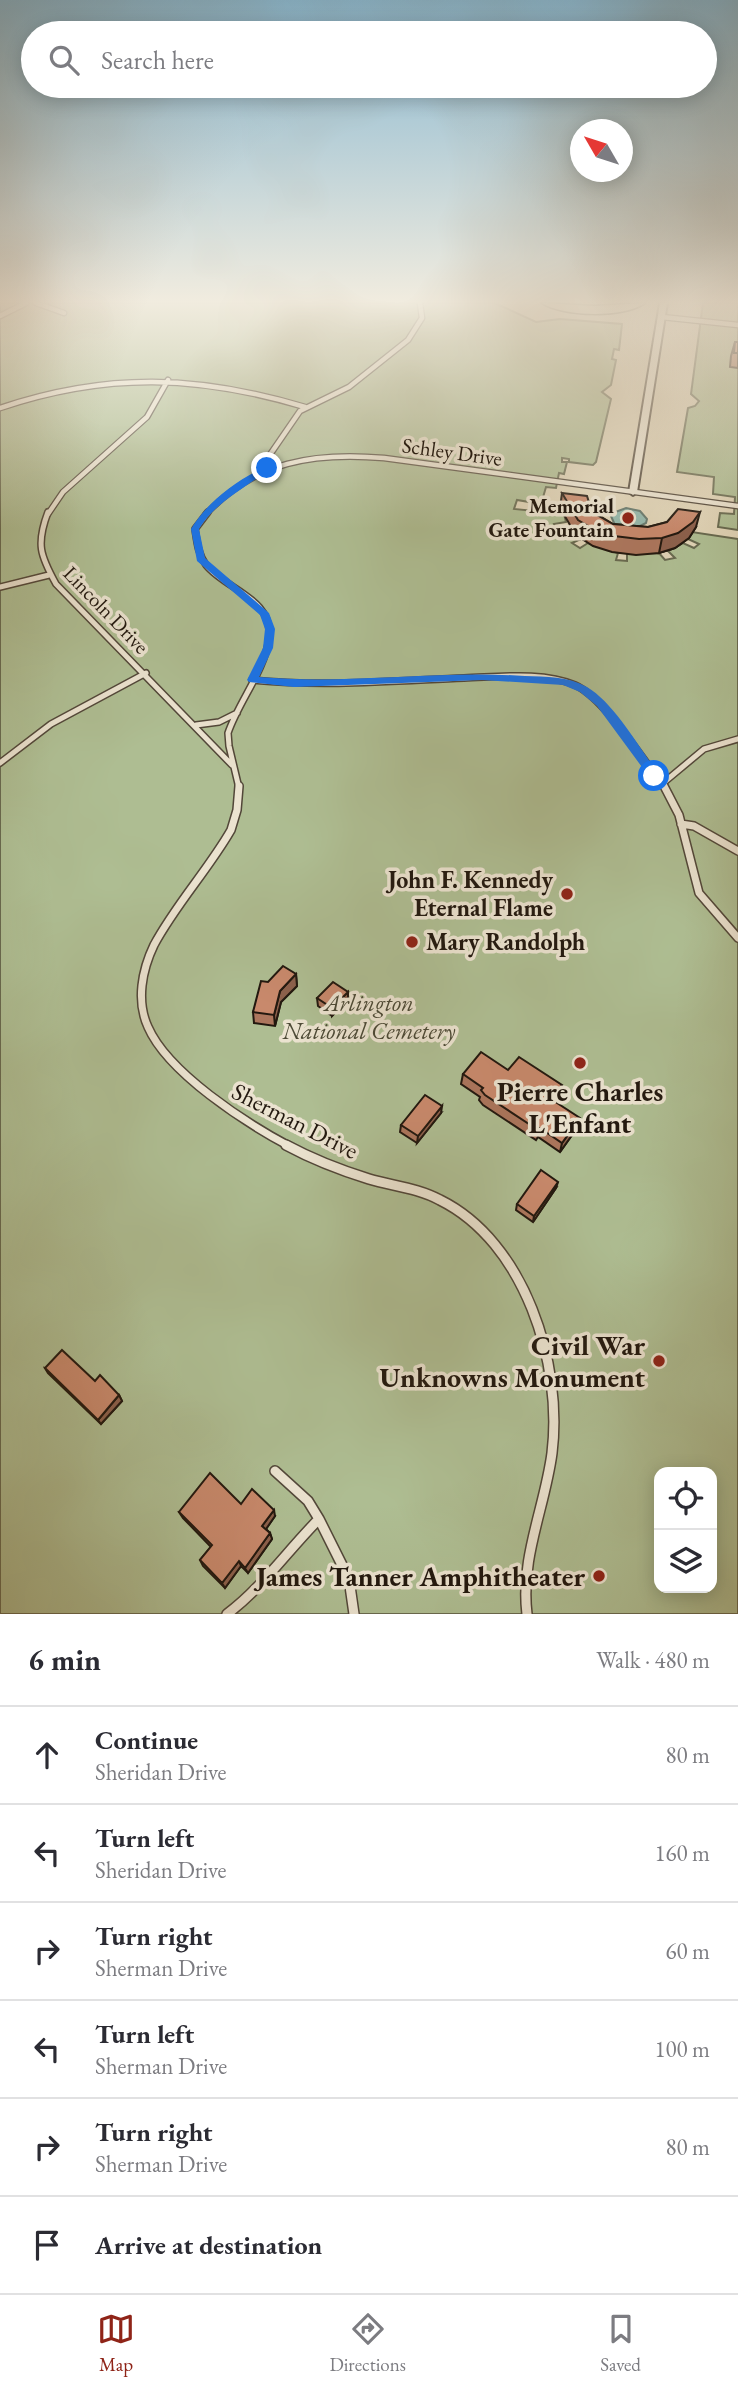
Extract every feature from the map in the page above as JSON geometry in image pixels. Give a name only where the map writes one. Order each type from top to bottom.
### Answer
[{"type":"street","points":[[633,492],[652,378]]},
{"type":"lane","points":[[267,468],[267,459],[305,408],[349,387],[360,378]]},
{"type":"lane","points":[[0,408],[37,395],[91,383],[168,380],[243,390],[305,408]]},
{"type":"lane","name":"Lincoln Drive","points":[[168,380],[146,420],[66,487],[44,515],[39,526],[39,550],[49,575],[233,766]]},
{"type":"lane","name":"Schley Drive","points":[[267,468],[294,459],[346,454],[738,506]]},
{"type":"lane","name":"Sherman Drive","points":[[267,468],[250,477],[219,501],[203,515],[195,529],[201,559],[264,613],[270,629],[268,648],[228,731],[233,766],[238,777],[239,796],[231,830],[174,912],[148,958],[143,984],[143,1008],[147,1026],[167,1054],[201,1091],[228,1112],[320,1160],[368,1179],[424,1193],[446,1203],[483,1231],[518,1279],[538,1326],[556,1405],[553,1454],[530,1546],[525,1582],[527,1614]]},
{"type":"lane","points":[[0,587],[49,575]]},
{"type":"lane","points":[[0,763],[58,717],[146,673]]},
{"type":"lane","points":[[252,680],[294,684],[482,676],[569,682],[600,704],[662,784],[676,808],[699,893],[738,938]]},
{"type":"lane","points":[[196,725],[219,722],[239,713]]},
{"type":"lane","points":[[662,784],[706,748],[738,739]]},
{"type":"lane","points":[[681,824],[696,827],[738,851]]},
{"type":"lane","points":[[275,1471],[308,1501],[319,1519],[349,1579],[354,1614]]},
{"type":"lane","points":[[227,1614],[247,1599],[286,1552],[319,1519]]},
{"type":"green space","name":"Arlington National Cemetery","points":[[0,378],[612,378],[611,385],[602,392],[611,399],[596,462],[593,465],[569,462],[569,459],[562,458],[562,462],[567,462],[564,474],[559,473],[556,488],[546,487],[541,504],[517,500],[514,509],[564,514],[566,522],[554,524],[557,530],[569,528],[581,539],[572,543],[580,548],[588,543],[618,553],[616,560],[627,561],[627,554],[659,553],[665,560],[675,558],[668,551],[683,543],[694,548],[699,544],[688,539],[692,532],[738,539],[738,1614],[0,1614]]},
{"type":"green space","points":[[693,378],[738,378],[738,530],[718,527],[720,513],[734,514],[735,497],[713,494],[714,477],[677,472],[688,408],[699,401],[691,394]]},
{"type":"water","name":"Memorial Gate Fountain","points":[[626,508],[640,511],[647,519],[646,523],[636,528],[615,525],[610,514]]},
{"type":"building","points":[[562,493],[587,496],[592,512],[613,524],[648,527],[667,522],[678,509],[700,512],[693,522],[678,533],[662,538],[614,536],[595,530],[578,520]]},
{"type":"building","points":[[283,966],[296,974],[280,991],[274,1015],[253,1012],[261,981],[268,982]]},
{"type":"building","points":[[333,982],[348,992],[332,1008],[317,998]]},
{"type":"building","points":[[481,1052],[508,1070],[519,1057],[562,1085],[551,1099],[580,1118],[562,1143],[485,1095],[481,1090],[483,1088],[463,1074]]},
{"type":"building","points":[[425,1095],[442,1106],[418,1136],[401,1125]]},
{"type":"building","points":[[541,1170],[558,1182],[534,1216],[517,1204]]},
{"type":"building","points":[[62,1350],[95,1381],[100,1375],[119,1395],[98,1420],[45,1368]]},
{"type":"building","points":[[210,1473],[241,1504],[252,1489],[274,1510],[262,1526],[270,1533],[245,1568],[239,1561],[222,1583],[200,1560],[212,1545],[179,1512]]},
{"type":"place","name":"Memorial Gate Fountain","points":[[628,518]]},
{"type":"place","name":"John F. Kennedy Eternal Flame","points":[[567,894]]},
{"type":"place","name":"Mary Randolph","points":[[412,942]]},
{"type":"place","name":"Pierre Charles L'Enfant","points":[[580,1063]]},
{"type":"place","name":"Civil War Unknowns Monument","points":[[659,1361]]},
{"type":"place","name":"James Tanner Amphitheater","points":[[599,1576]]},
{"type":"route","points":[[267,468],[250,477],[219,501],[203,515],[195,529],[197,551],[208,568],[264,613],[270,629],[268,648],[252,680],[294,684],[482,676],[565,681],[583,690],[600,704],[654,776]]}]
